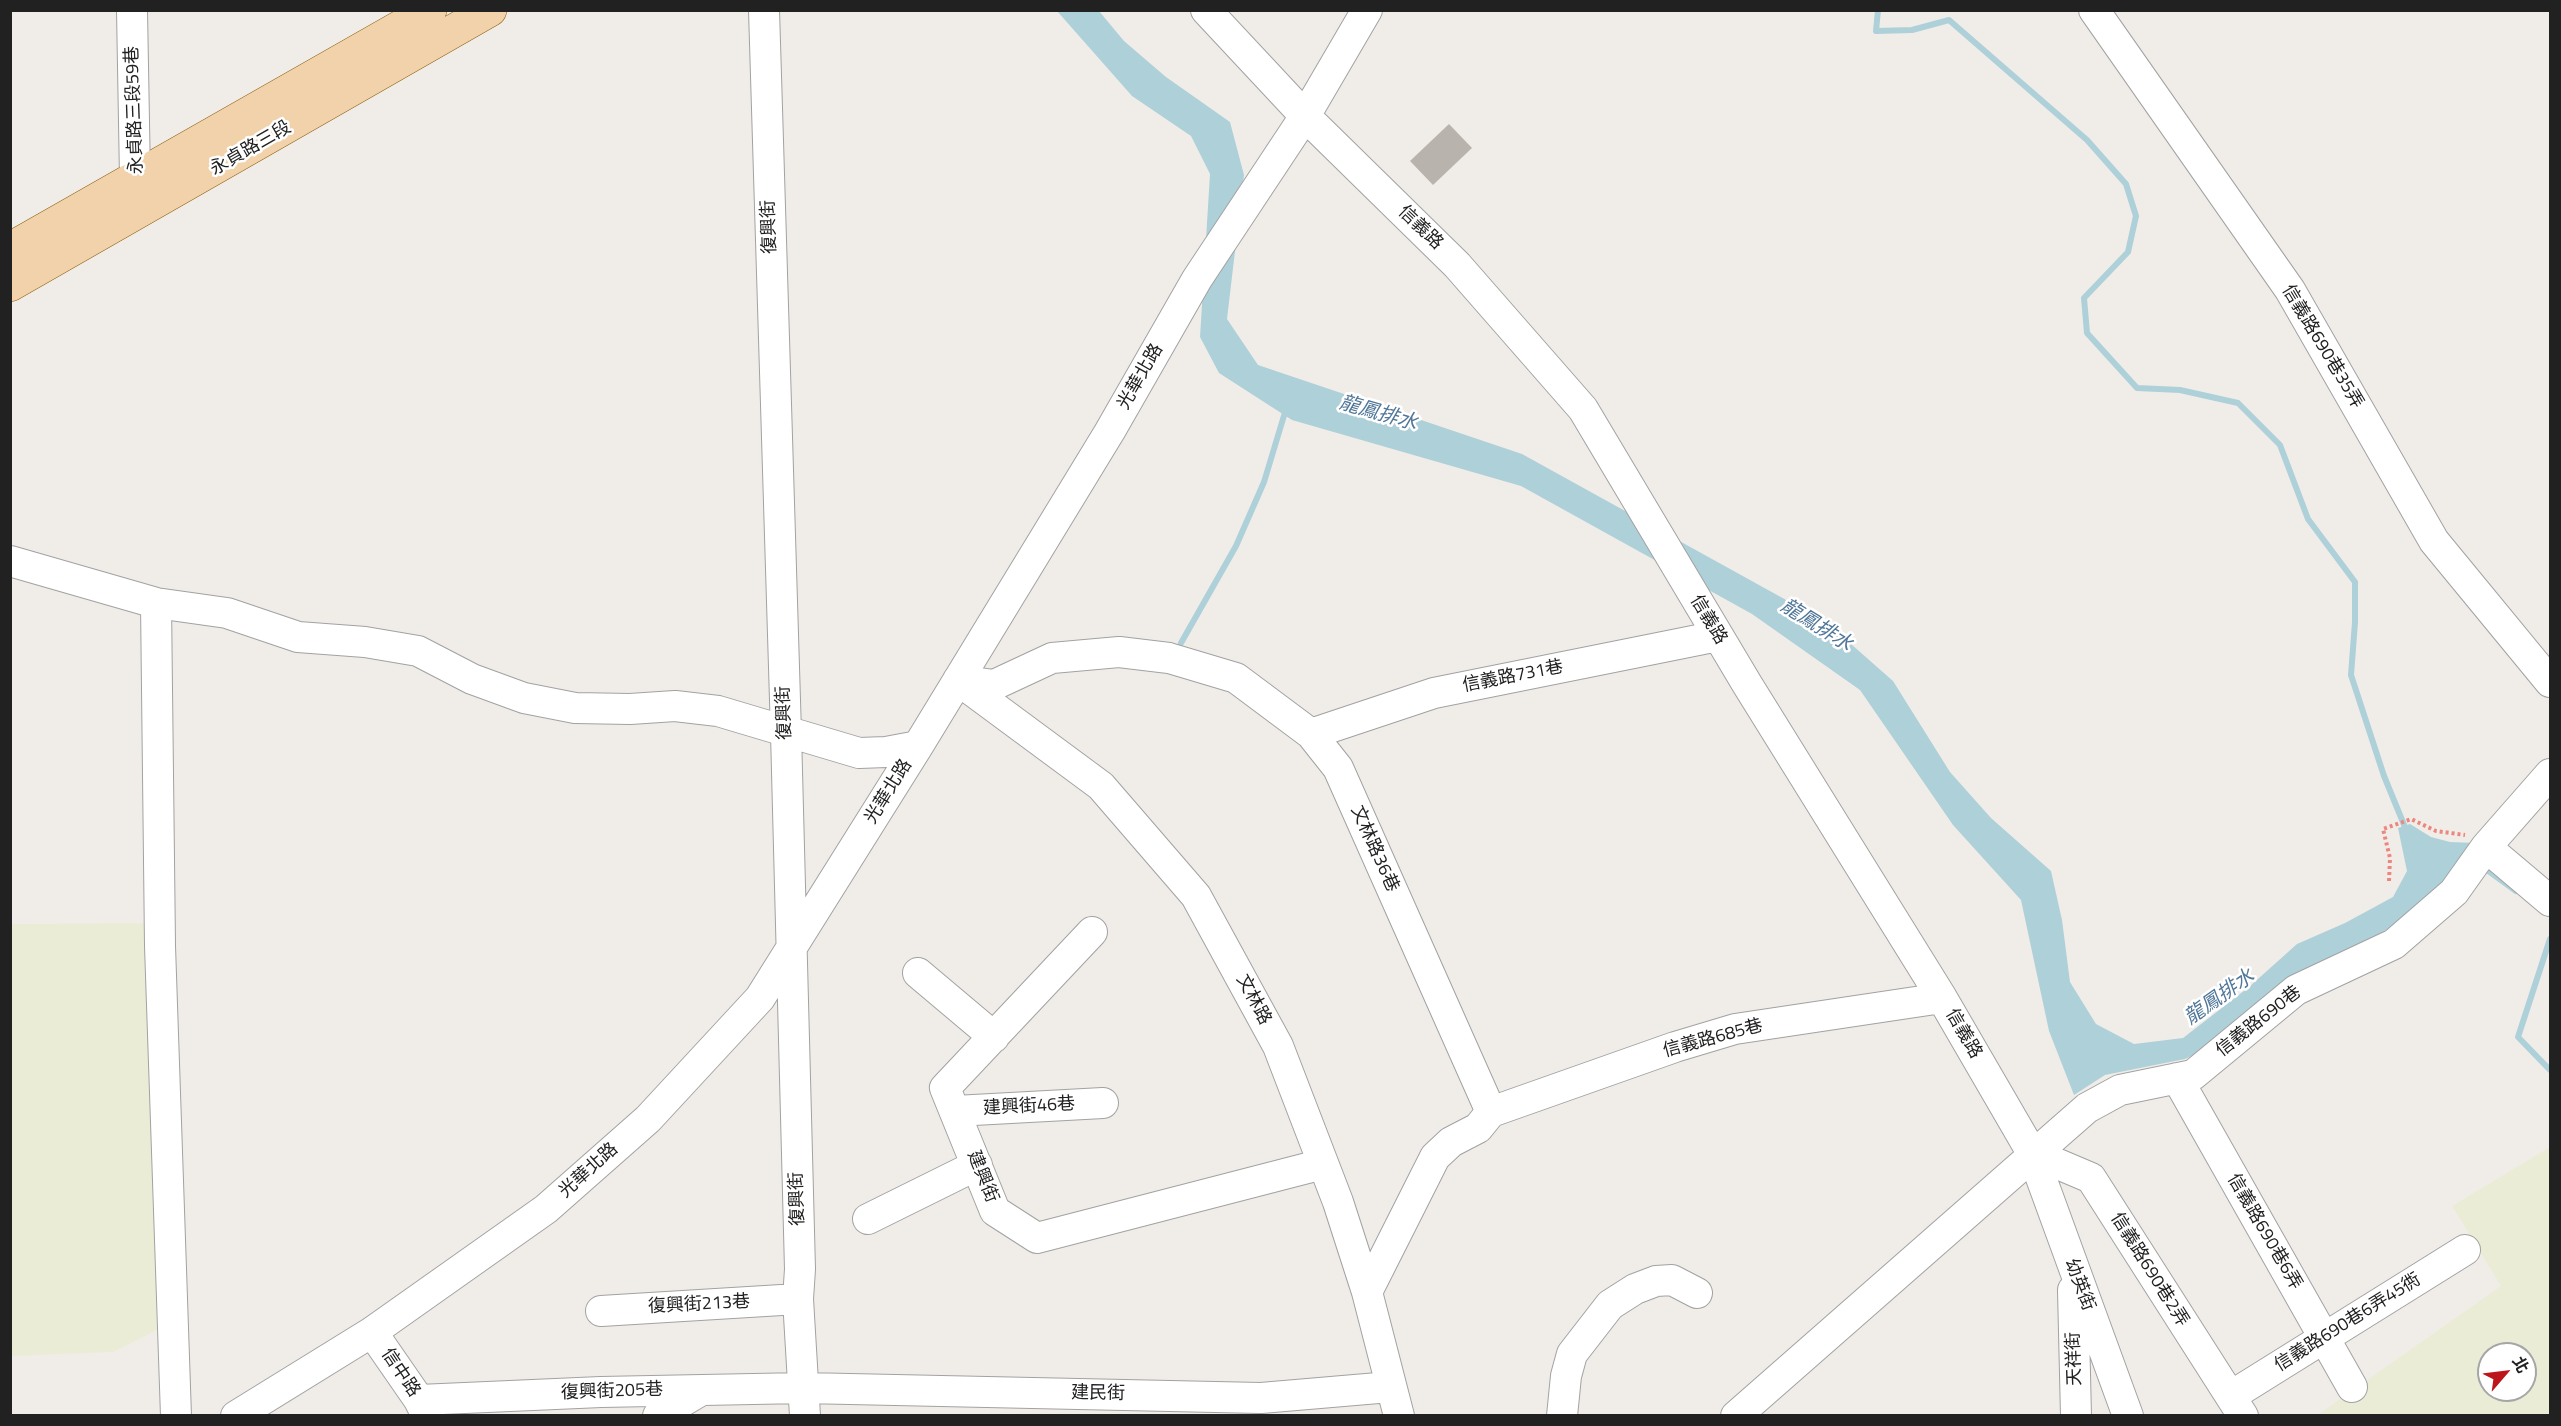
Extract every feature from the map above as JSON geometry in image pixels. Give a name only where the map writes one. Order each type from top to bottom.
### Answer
[{"type":"main road","name":"永貞路三段","points":[[10,249],[430,10]]},
{"type":"main road","name":"永貞路三段","points":[[10,285],[490,10]]},
{"type":"street","name":"永貞路三段59巷","points":[[132,10],[135,178],[149,207]]},
{"type":"street","name":"復興街","points":[[764,10],[786,733],[800,1269],[798,1299],[804,1402]]},
{"type":"street","name":"信義路","points":[[1206,10],[1305,116],[1457,265],[1583,409],[1718,636],[1942,998],[2032,1153]]},
{"type":"street","name":"光華北路","points":[[236,1416],[372,1332],[546,1209],[648,1119],[760,998],[918,746],[1110,431],[1197,279],[1305,116],[1367,10]]},
{"type":"street","name":"信義路690巷35弄","points":[[2094,10],[2290,290],[2434,541],[2550,682]]},
{"type":"street","points":[[10,561],[156,603],[227,613],[298,637],[365,642],[418,651],[472,679],[524,698],[575,708],[630,710],[675,706],[718,711],[859,753],[886,752],[918,746]]},
{"type":"street","points":[[156,603],[160,946],[176,1416]]},
{"type":"street","name":"信義路731巷","points":[[1311,734],[1434,693],[1718,636]]},
{"type":"street","name":"文林路36巷","points":[[958,681],[994,685],[1052,658],[1119,652],[1169,658],[1236,678],[1311,734],[1338,768],[1491,1112]]},
{"type":"street","name":"文林路","points":[[958,681],[1101,786],[1196,896],[1278,1046],[1323,1164],[1367,1292],[1399,1416]]},
{"type":"street","name":"信義路690巷","points":[[2032,1153],[2087,1108],[2120,1090],[2193,1075],[2296,990],[2394,944],[2454,892],[2479,857],[2550,774]]},
{"type":"street","points":[[2479,857],[2550,901]]},
{"type":"street","name":"建興街","points":[[1092,932],[945,1088],[995,1210],[1037,1238],[1323,1164]]},
{"type":"street","points":[[918,972],[994,1037]]},
{"type":"street","name":"信義路685巷","points":[[1491,1112],[1675,1047],[1735,1029],[1942,998]]},
{"type":"street","name":"信義路690巷6弄","points":[[2177,1078],[2352,1387]]},
{"type":"street","name":"建興街46巷","points":[[955,1111],[1103,1103]]},
{"type":"street","points":[[1367,1292],[1435,1157],[1451,1142],[1478,1128],[1491,1112]]},
{"type":"street","points":[[1736,1416],[2032,1153]]},
{"type":"street","name":"幼英街","points":[[2032,1153],[2072,1268],[2128,1416]]},
{"type":"street","name":"信義路690巷2弄","points":[[2032,1153],[2091,1178],[2237,1406]]},
{"type":"street","points":[[868,1219],[977,1166]]},
{"type":"street","name":"信義路690巷6弄45衖","points":[[2237,1406],[2325,1338],[2465,1250]]},
{"type":"street","name":"天祥街","points":[[2072,1268],[2076,1416]]},
{"type":"street","points":[[1562,1416],[1566,1376],[1572,1354],[1610,1305],[1635,1289],[1656,1281],[1672,1280],[1697,1293]]},
{"type":"street","name":"復興街213巷","points":[[601,1311],[798,1299]]},
{"type":"street","name":"信中路","points":[[372,1332],[423,1408]]},
{"type":"street","name":"建民街","points":[[804,1402],[1261,1407],[1390,1387]]},
{"type":"street","points":[[658,1416],[702,1390]]},
{"type":"street","name":"復興街205巷","points":[[423,1408],[702,1390],[804,1402]]},
{"type":"path","points":[[2389,882],[2390,858],[2383,830],[2411,819],[2436,831],[2466,835],[2479,857]]},
{"type":"green space","points":[[154,923],[159,1329],[113,1352],[11,1356],[10,924]]},
{"type":"green space","points":[[2550,1147],[2550,1415],[2316,1416],[2501,1286],[2452,1206]]},
{"type":"water","points":[[1057,11],[1099,11],[1124,41],[1166,77],[1230,122],[1244,175],[1227,319],[1258,365],[1522,454],[1826,622],[1893,681],[1950,772],[1991,818],[2051,871],[2062,920],[2070,982],[2096,1024],[2134,1044],[2183,1038],[2249,987],[2297,944],[2345,923],[2393,897],[2407,871],[2398,828],[2410,824],[2431,837],[2450,842],[2476,843],[2461,868],[2412,915],[2355,948],[2216,1044],[2185,1059],[2105,1075],[2074,1095],[2049,1031],[2021,900],[1953,825],[1860,690],[1752,614],[1521,486],[1292,420],[1219,373],[1200,337],[1210,174],[1191,136],[1132,96]]},
{"type":"building","points":[[1449,124],[1472,148],[1433,185],[1410,161]]},
{"type":"waterway","points":[[1878,10],[1876,31],[1912,30],[1949,20],[2087,140],[2126,184],[2136,216],[2128,252],[2084,298],[2087,333],[2137,388],[2180,390],[2238,403],[2280,445],[2308,519],[2355,582],[2351,675],[2384,776],[2407,832]]},
{"type":"waterway","points":[[1181,643],[1236,546],[1264,482],[1286,409]]},
{"type":"waterway","name":"龍鳳排水","points":[[2483,867],[2516,891]]},
{"type":"waterway","name":"龍鳳排水","points":[[2550,939],[2518,1037],[2550,1070]]}]
